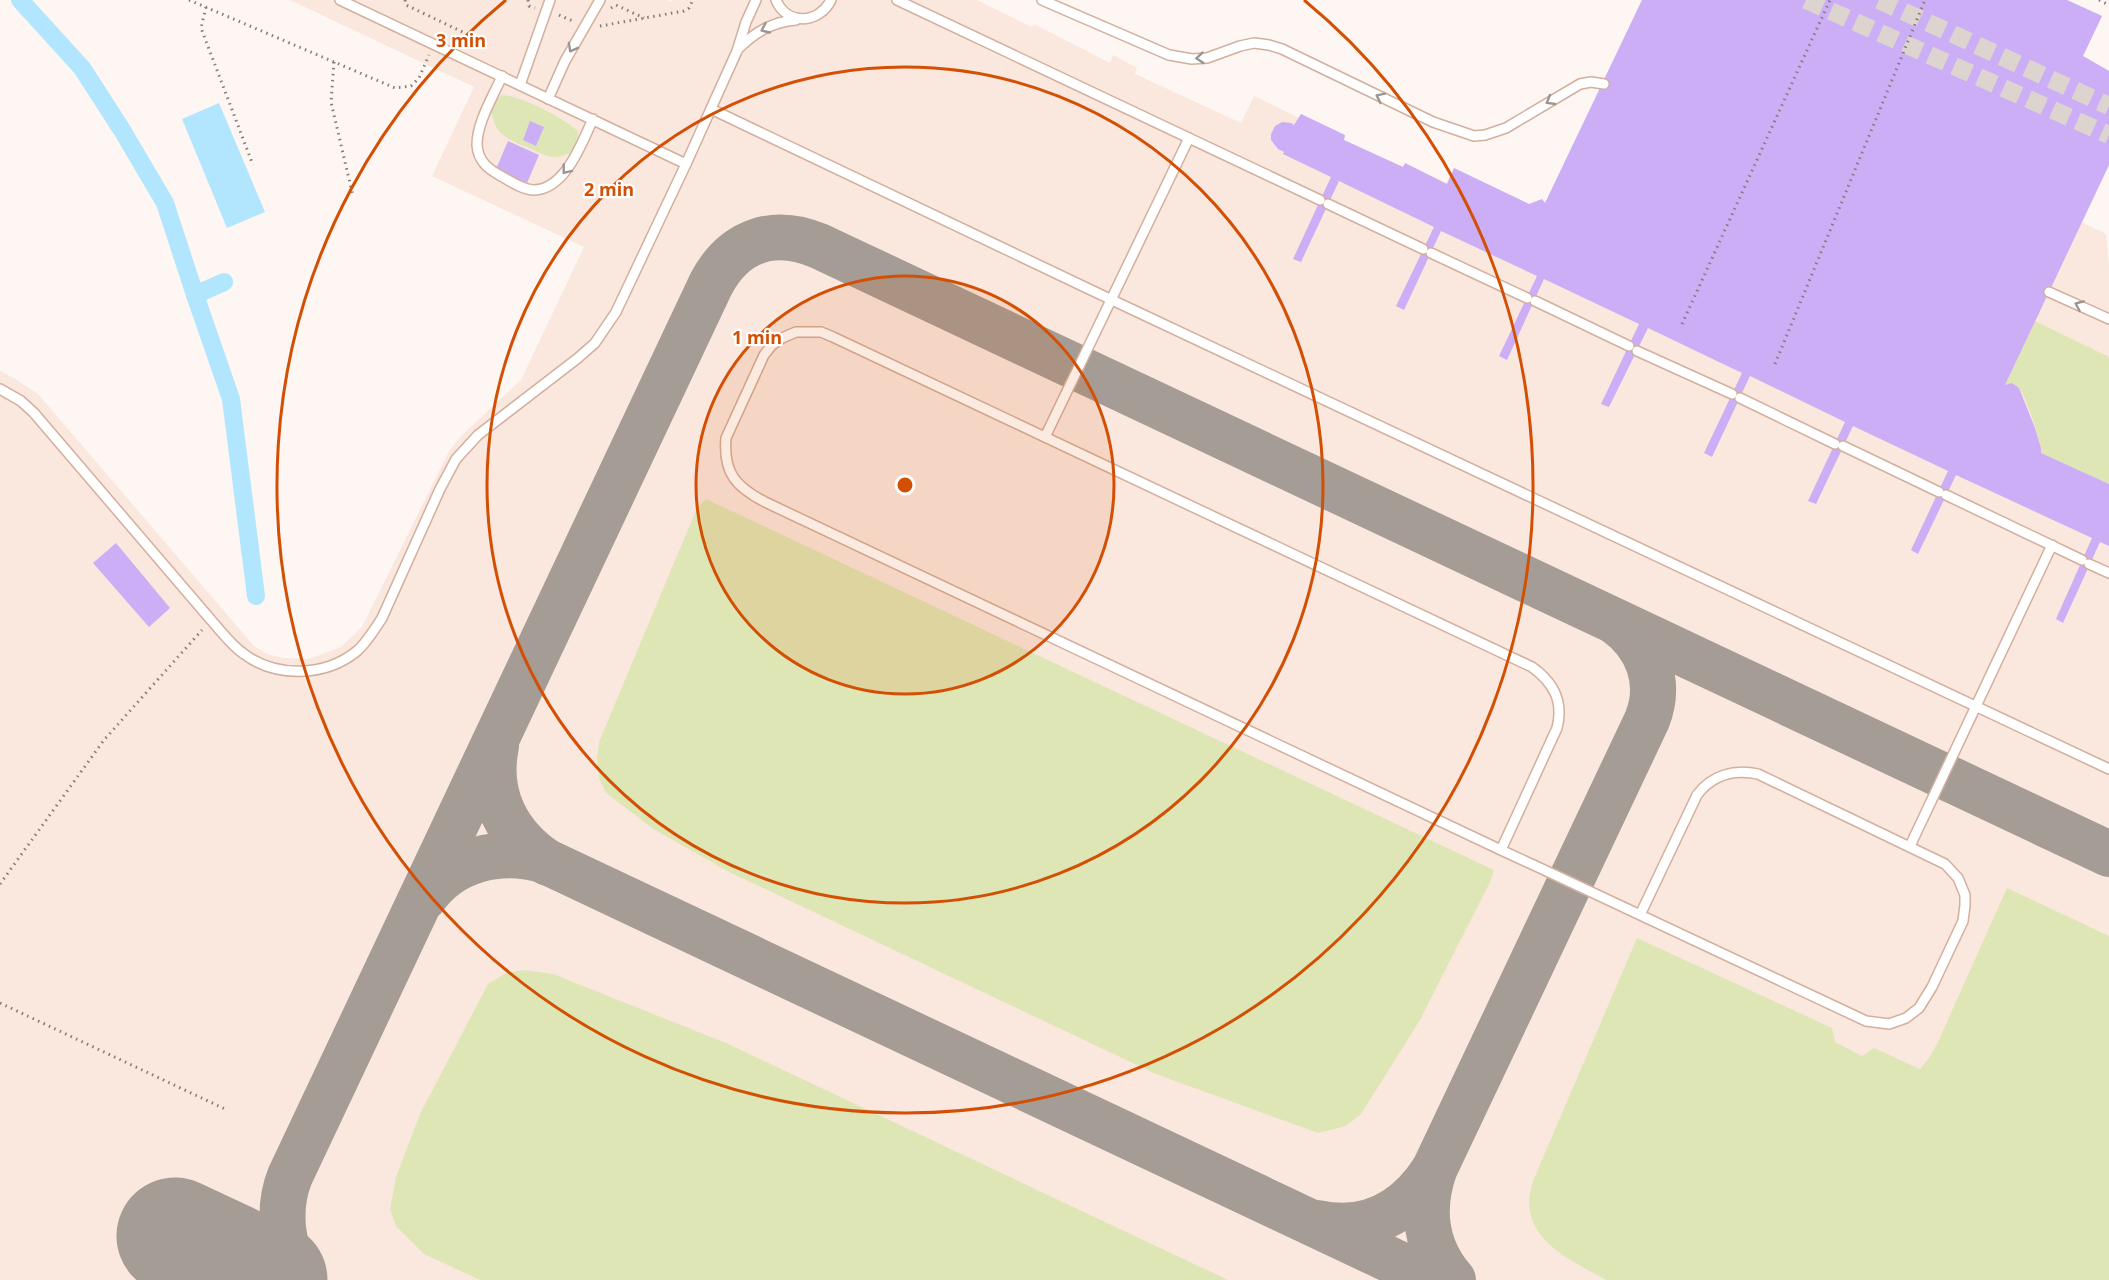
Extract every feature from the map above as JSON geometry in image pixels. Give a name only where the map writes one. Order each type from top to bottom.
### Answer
[{"type":"lane","points":[[340,0],[686,164]]},
{"type":"lane","points":[[520,85],[550,0]]},
{"type":"lane","points":[[548,99],[565,61],[600,0]]},
{"type":"lane","points":[[0,389],[21,401],[34,413],[242,653],[281,670],[318,669],[342,660],[357,651],[382,618],[440,489],[456,459],[478,435],[578,358],[595,343],[608,326],[641,262],[711,109],[737,51],[756,0]]},
{"type":"lane","points":[[776,0],[782,11],[799,20]]},
{"type":"lane","points":[[737,51],[751,36],[781,21],[812,19],[823,12],[831,0]]},
{"type":"lane","points":[[897,0],[2109,573]]},
{"type":"lane","points":[[1042,0],[1169,56],[1207,58],[1240,45],[1254,43],[1282,49],[1433,122],[1474,136],[1506,128],[1580,84],[1591,82],[1604,84]]},
{"type":"lane","points":[[501,76],[478,132],[477,147],[480,159],[489,170],[522,187],[534,190],[546,187],[558,180],[578,152],[593,119]]},
{"type":"lane","points":[[711,109],[2109,769]]},
{"type":"lane","points":[[1045,437],[1189,138]]},
{"type":"lane","points":[[2049,292],[2109,319]]},
{"type":"lane","points":[[1501,850],[1557,728],[1559,719],[1558,698],[1548,680],[1532,667],[833,336],[821,332],[796,332],[782,338],[764,355],[732,421],[724,453],[728,470],[736,482],[748,493],[765,502],[1501,850],[1866,1022],[1889,1024],[1906,1018],[1925,1002],[1963,921],[1965,905],[1962,887],[1954,872],[1935,858],[1758,774],[1748,772],[1727,773],[1710,781],[1697,795],[1640,915]]},
{"type":"lane","points":[[1910,846],[2052,545]]},
{"type":"path","points":[[189,0],[395,88],[411,86],[419,78],[426,63]]},
{"type":"path","points":[[405,0],[406,5],[469,34]]},
{"type":"path","points":[[600,26],[684,11],[689,8],[693,0]]},
{"type":"path","points":[[1682,324],[1830,0]]},
{"type":"path","points":[[1775,364],[1925,0]]},
{"type":"path","points":[[2099,0],[2109,5]]},
{"type":"path","points":[[206,7],[201,28],[253,165]]},
{"type":"path","points":[[334,62],[331,102],[353,196]]},
{"type":"path","points":[[0,884],[104,740],[212,620]]},
{"type":"path","points":[[0,1004],[225,1109]]},
{"type":"shaded area","points":[[290,0],[667,0],[671,2],[672,0],[977,0],[1032,27],[1034,24],[1110,63],[1113,55],[1137,68],[1135,74],[1241,123],[1254,96],[1299,118],[1301,114],[1345,135],[1344,140],[1403,167],[1405,163],[1446,183],[1454,168],[1529,204],[1542,199],[1546,203],[1642,0],[2067,0],[2102,16],[2083,56],[2109,71],[2109,165],[2082,222],[2106,234],[2109,266],[2109,1280],[0,1280],[0,371],[38,394],[254,646],[267,654],[283,658],[309,659],[341,647],[362,627],[449,451],[462,435],[521,380],[584,247],[432,176],[474,87]]},
{"type":"green space","points":[[502,95],[520,99],[542,109],[579,132],[570,153],[558,157],[549,156],[505,137],[497,128],[492,112],[494,104]]},
{"type":"green space","points":[[2035,321],[2109,357],[2109,484],[2041,453],[2023,394],[2013,384],[2005,385]]},
{"type":"green space","points":[[706,499],[1494,870],[1420,1020],[1361,1114],[1346,1126],[1318,1133],[1156,1074],[729,872],[652,828],[606,793],[599,778],[597,759],[599,742],[697,508]]},
{"type":"green space","points":[[2007,888],[2109,936],[2109,1280],[1606,1280],[1557,1251],[1538,1231],[1529,1205],[1533,1181],[1637,938],[1832,1028],[1835,1042],[1862,1056],[1874,1048],[1920,1069],[1937,1044]]},
{"type":"green space","points":[[524,970],[553,974],[726,1043],[1228,1280],[480,1280],[424,1254],[396,1226],[390,1210],[396,1177],[420,1114],[488,984],[506,973]]},
{"type":"water","points":[[219,103],[265,212],[227,228],[182,119]]},
{"type":"building","points":[[1642,0],[2067,0],[2102,16],[2083,56],[2109,71],[2109,165],[2005,385],[2012,383],[2019,388],[2035,428],[2041,453],[2109,484],[2109,546],[2100,542],[2063,623],[2056,619],[2092,538],[1956,475],[1918,554],[1911,550],[1948,471],[1853,426],[1816,504],[1808,501],[1845,422],[1750,376],[1712,457],[1704,453],[1742,373],[1648,328],[1609,407],[1601,404],[1639,324],[1544,279],[1507,360],[1499,356],[1537,276],[1441,231],[1404,310],[1396,306],[1434,227],[1339,181],[1301,262],[1293,259],[1331,177],[1283,154],[1284,152],[1278,149],[1271,140],[1275,126],[1282,122],[1294,125],[1301,114],[1345,135],[1344,140],[1403,167],[1405,163],[1447,184],[1454,168],[1529,204],[1542,199],[1545,203]]},
{"type":"building","points":[[530,121],[544,127],[536,146],[523,140]]},
{"type":"building","points":[[508,141],[539,155],[527,183],[496,169]]},
{"type":"building","points":[[116,543],[170,608],[149,627],[93,563]]},
{"type":"waterway","points":[[20,0],[82,68],[122,130],[165,203],[195,295]]},
{"type":"waterway","points":[[224,282],[195,295],[231,399],[256,596]]},
{"type":"taxiway","points":[[302,1280],[289,1257],[283,1230],[283,1202],[290,1176],[711,284],[731,257],[757,241],[786,238],[802,240],[819,246],[2109,854]]},
{"type":"taxiway","points":[[1453,1280],[1436,1255],[1428,1228],[1428,1199],[1434,1170],[1647,720],[1651,706],[1652,679],[1644,653],[1627,631],[1616,622]]},
{"type":"taxiway","points":[[496,746],[494,781],[503,813],[521,840],[548,863]]},
{"type":"taxiway","points":[[424,898],[448,874],[477,860],[510,855],[543,860],[1433,1280]]},
{"type":"taxiway","points":[[1317,1223],[1335,1226],[1353,1225],[1384,1216],[1411,1198],[1434,1170]]},
{"type":"runway","points":[[175,1236],[269,1280]]},
{"type":"tunnel","points":[[1806,0],[2109,135]]},
{"type":"tunnel","points":[[1879,0],[2109,106]]}]
